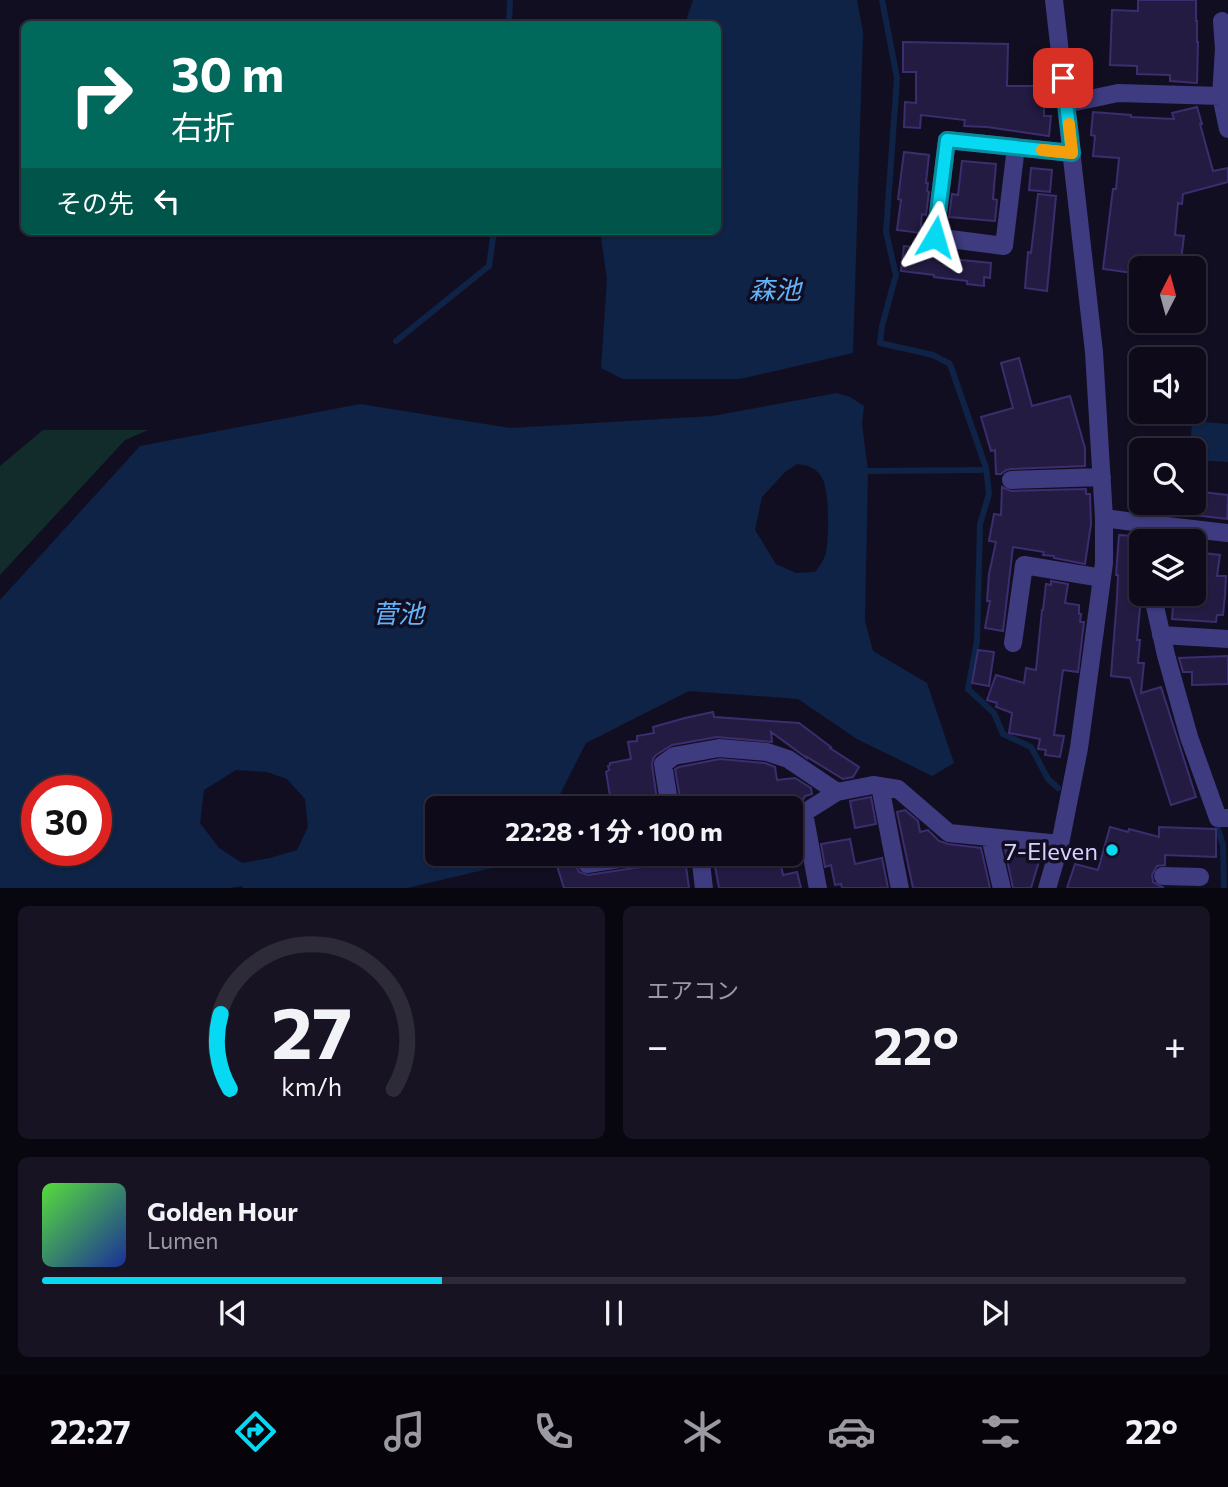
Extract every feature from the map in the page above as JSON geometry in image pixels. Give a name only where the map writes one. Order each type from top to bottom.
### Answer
[{"type":"street","points":[[1047,888],[1060,844],[1079,748],[1104,564],[1104,518],[1094,352],[1054,0]]},
{"type":"street","points":[[1223,21],[1221,96],[1228,130]]},
{"type":"street","points":[[1066,104],[1118,93],[1221,96]]},
{"type":"street","points":[[1016,147],[1004,246],[935,237],[947,140],[1016,147],[1072,153]]},
{"type":"street","points":[[1011,480],[1102,477]]},
{"type":"street","points":[[1104,518],[1134,529]]},
{"type":"street","points":[[1206,533],[1228,533]]},
{"type":"street","points":[[1013,643],[1024,565],[1102,578]]},
{"type":"street","points":[[1155,606],[1189,737],[1218,818],[1228,818]]},
{"type":"street","points":[[1161,635],[1228,639]]},
{"type":"street","points":[[668,796],[663,764],[674,756],[719,748],[767,752],[788,759],[837,792]]},
{"type":"street","points":[[803,813],[837,792],[873,785],[898,789],[949,833],[1060,844]]},
{"type":"street","points":[[880,786],[900,888]]},
{"type":"street","points":[[803,837],[818,888]]},
{"type":"street","points":[[990,837],[1002,888]]},
{"type":"street","points":[[701,866],[704,888]]},
{"type":"street","points":[[1163,876],[1190,880]]},
{"type":"green space","points":[[43,430],[148,430],[125,440],[0,575],[0,466]]},
{"type":"water","name":"森池","points":[[693,0],[857,0],[863,32],[853,353],[740,379],[623,379],[601,368],[607,279],[601,235],[721,235],[721,21],[686,21]]},
{"type":"water","name":"菅池","points":[[837,393],[850,397],[864,406],[862,424],[868,471],[865,621],[873,651],[927,683],[954,763],[932,776],[857,739],[798,699],[689,691],[586,743],[559,796],[425,796],[425,866],[500,866],[407,888],[0,888],[0,600],[140,446],[360,404],[510,428],[712,416]],"holes":[[[797,464],[816,470],[826,491],[826,553],[815,572],[796,573],[776,564],[755,530],[762,497],[785,472]],[[236,770],[267,772],[287,779],[305,799],[308,827],[297,850],[242,863],[219,848],[200,823],[204,790]]]},
{"type":"water","points":[[1192,424],[1228,424],[1228,462],[1206,461],[1206,438],[1191,438]]},
{"type":"building","points":[[1138,0],[1196,0],[1197,83],[1170,81],[1170,75],[1137,74],[1137,66],[1110,65],[1112,10],[1138,11]]},
{"type":"building","points":[[903,42],[1008,44],[1007,86],[1044,86],[1044,116],[1051,116],[1049,136],[964,126],[965,120],[921,115],[920,128],[904,127],[905,102],[916,103],[916,72],[903,72]]},
{"type":"building","points":[[1197,107],[1213,171],[1228,168],[1228,182],[1183,194],[1182,204],[1178,203],[1175,235],[1184,236],[1182,256],[1129,256],[1129,272],[1103,269],[1119,158],[1093,156],[1093,112],[1174,119],[1172,113]]},
{"type":"building","points":[[904,152],[929,155],[926,183],[929,192],[926,215],[922,214],[920,233],[897,230]]},
{"type":"building","points":[[962,161],[996,164],[993,199],[997,200],[995,221],[949,217],[952,194],[958,195]]},
{"type":"building","points":[[1031,168],[1052,170],[1050,192],[1029,190]]},
{"type":"building","points":[[1038,194],[1056,196],[1047,291],[1025,288]]},
{"type":"building","points":[[904,246],[922,248],[921,256],[991,263],[990,278],[984,277],[984,286],[901,271]]},
{"type":"building","points":[[1019,358],[1032,406],[1070,396],[1085,448],[1085,466],[1011,469],[996,474],[995,450],[991,451],[981,417],[1013,408],[1001,363]]},
{"type":"building","points":[[1002,487],[1011,491],[1086,489],[1086,494],[1090,494],[1091,524],[1085,564],[1043,555],[1044,552],[1013,547],[1003,631],[985,628],[990,601],[987,601],[989,574],[996,542],[989,541],[994,514],[1001,515]]},
{"type":"building","points":[[1206,492],[1228,495],[1227,519],[1194,515],[1206,515]]},
{"type":"building","points":[[1119,535],[1129,536],[1129,606],[1140,606],[1137,640],[1140,640],[1138,663],[1144,663],[1141,693],[1161,687],[1196,797],[1171,805],[1130,678],[1111,676],[1117,598]]},
{"type":"building","points":[[1206,553],[1220,555],[1217,576],[1226,576],[1223,615],[1217,615],[1216,622],[1172,619],[1173,606],[1206,606]]},
{"type":"building","points":[[1051,581],[1068,584],[1065,603],[1079,605],[1080,622],[1084,622],[1078,672],[1063,670],[1054,735],[1064,736],[1060,757],[1045,755],[1046,750],[1038,749],[1040,739],[1009,733],[1012,713],[987,700],[996,675],[1024,683],[1026,668],[1036,670],[1046,584],[1051,585]]},
{"type":"building","points":[[978,650],[994,652],[989,686],[972,683]]},
{"type":"building","points":[[1228,656],[1228,684],[1192,685],[1192,672],[1183,672],[1179,658]]},
{"type":"building","points":[[713,712],[714,717],[799,723],[859,767],[853,777],[843,779],[807,757],[808,759],[771,732],[772,742],[717,737],[672,745],[656,755],[652,765],[656,796],[610,796],[606,772],[609,770],[608,766],[610,763],[631,759],[628,742],[637,741],[637,736],[654,733],[653,727]]},
{"type":"building","points":[[720,759],[765,763],[775,767],[777,780],[795,778],[811,788],[812,794],[805,796],[803,800],[803,796],[680,796],[675,769]]},
{"type":"building","points":[[871,797],[876,824],[855,828],[850,801]]},
{"type":"building","points":[[905,810],[918,821],[920,832],[928,830],[939,841],[948,844],[981,848],[990,888],[913,888],[897,812]]},
{"type":"building","points":[[1110,827],[1159,837],[1159,827],[1216,829],[1216,857],[1165,855],[1165,865],[1157,866],[1152,875],[1153,882],[1164,888],[1067,888],[1075,864],[1098,870]]},
{"type":"building","points":[[850,839],[855,864],[882,858],[888,888],[842,888],[841,884],[835,885],[831,865],[825,867],[821,844]]},
{"type":"building","points":[[1005,850],[1041,855],[1031,888],[1013,888]]},
{"type":"building","points":[[557,866],[576,866],[579,872],[588,875],[647,866],[686,866],[689,888],[564,888]]},
{"type":"building","points":[[715,866],[781,866],[783,875],[797,872],[801,888],[719,888]]},
{"type":"waterway","points":[[509,21],[510,0]]},
{"type":"waterway","points":[[882,0],[897,78],[886,232],[896,275],[880,343],[933,355],[950,364],[986,468],[989,494],[980,524],[977,641],[968,689],[994,713],[1003,734],[1031,747],[1048,779],[1058,788]]},
{"type":"waterway","points":[[396,341],[489,266],[493,235]]},
{"type":"waterway","points":[[868,471],[981,470]]},
{"type":"waterway","points":[[1217,826],[1223,845],[1224,888]]},
{"type":"slow traffic","points":[[1042,150],[1072,153],[1069,124]]},
{"type":"place","name":"7-Eleven","points":[[1112,850]]},
{"type":"route","points":[[935,237],[947,140],[1072,153],[1063,78]]}]
